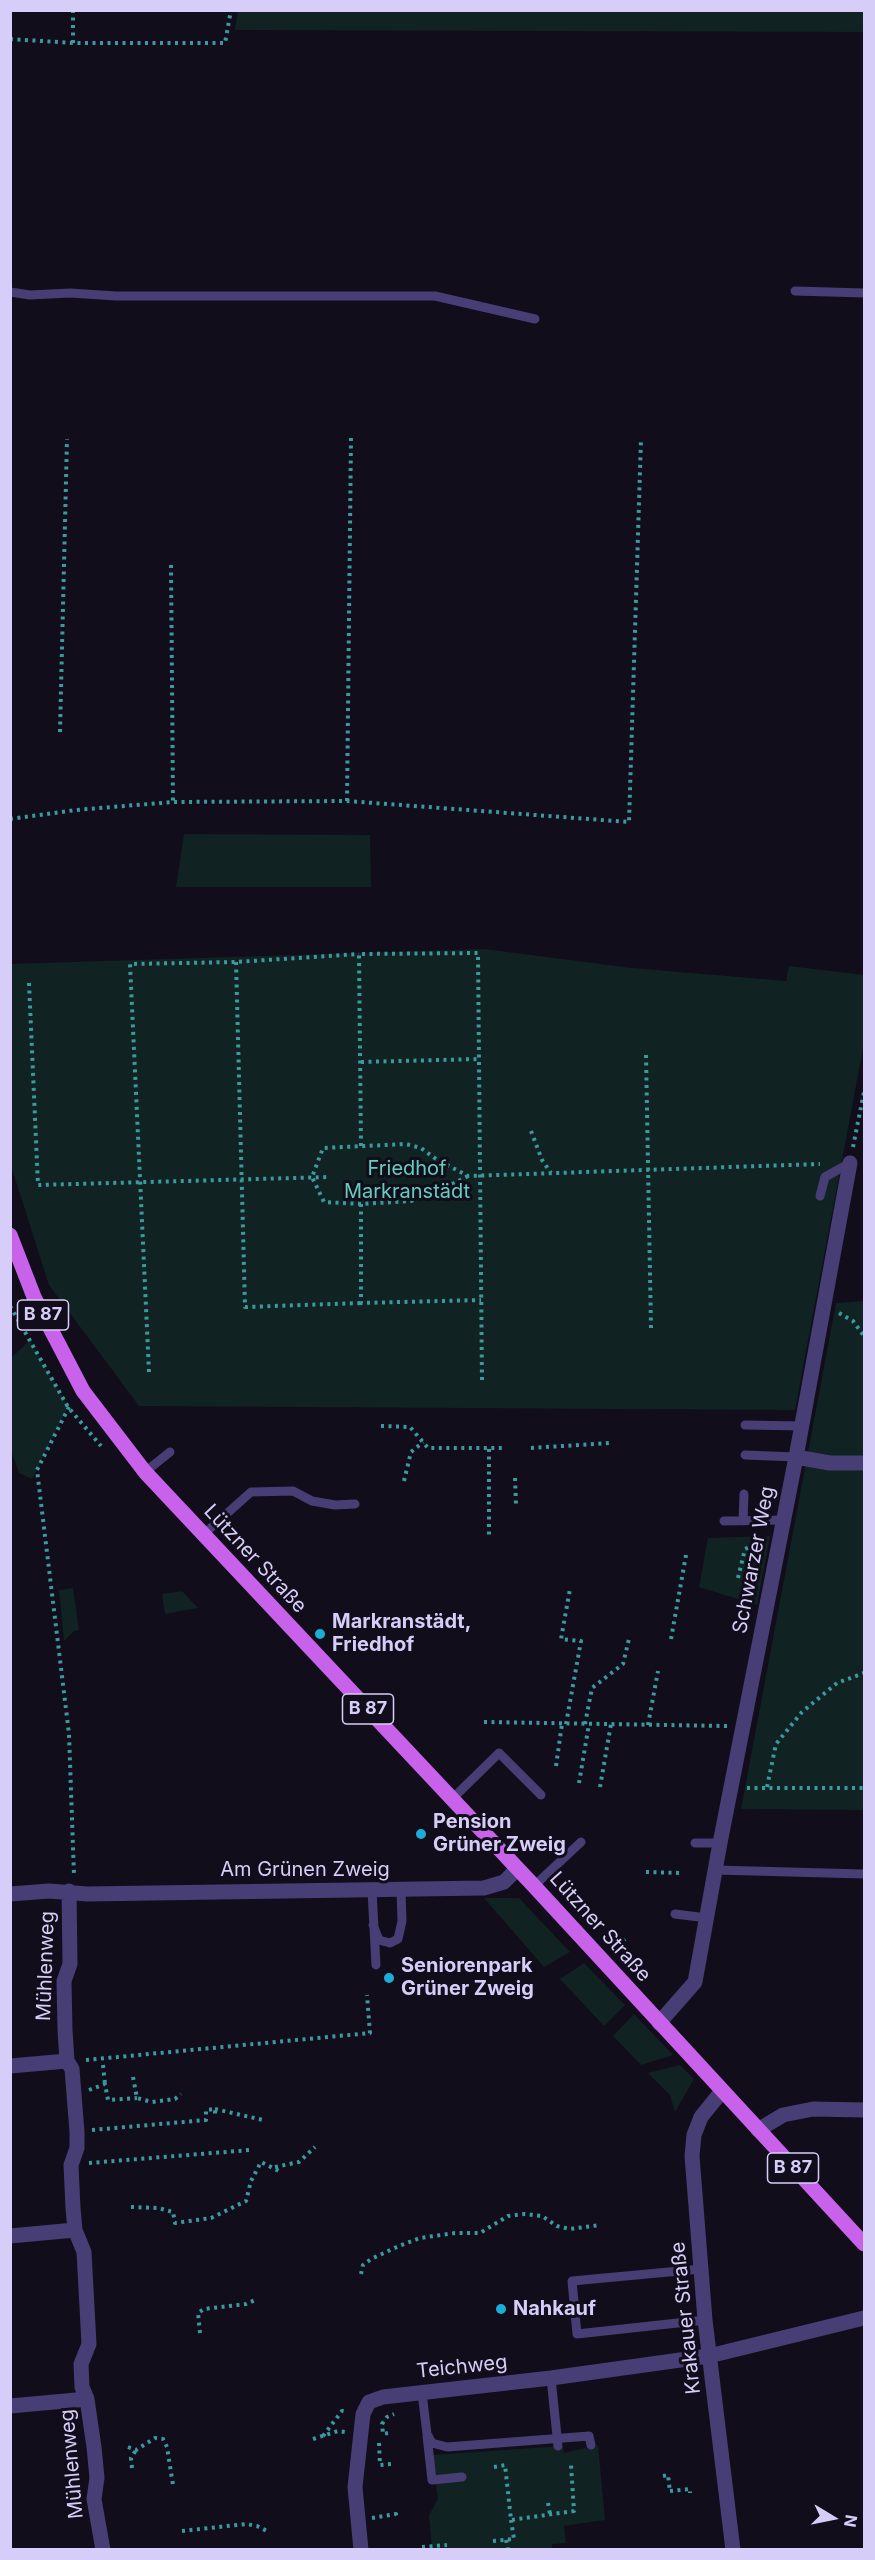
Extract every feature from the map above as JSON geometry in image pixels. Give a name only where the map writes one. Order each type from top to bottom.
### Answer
[{"type":"main road","name":"Lützner Straße","points":[[10,1235],[34,1297],[83,1390],[145,1472],[534,1886],[864,2244]]},
{"type":"street","name":"Schwarzer Weg","points":[[659,2023],[694,1982],[742,1726],[784,1521],[850,1163]]},
{"type":"street","points":[[796,1457],[830,1462],[864,1463]]},
{"type":"street","name":"Am Grünen Zweig","points":[[10,1894],[69,1891],[87,1893],[372,1891],[484,1888],[504,1882],[517,1869]]},
{"type":"street","name":"Mühlenweg","points":[[69,1891],[70,1964],[64,1981],[67,2061],[72,2069],[77,2132],[77,2148],[72,2165],[75,2230],[84,2252],[89,2344],[81,2364],[82,2387],[87,2398],[97,2478],[94,2499],[103,2550]]},
{"type":"street","points":[[10,2066],[67,2061]]},
{"type":"street","name":"Krakauer Straße","points":[[722,2091],[701,2117],[694,2135],[692,2156],[705,2320],[733,2550]]},
{"type":"street","points":[[758,2130],[783,2115],[813,2109],[864,2110]]},
{"type":"street","points":[[10,2236],[75,2230]]},
{"type":"street","name":"Teichweg","points":[[363,2414],[369,2402],[383,2397],[422,2399],[709,2356],[864,2318]]},
{"type":"street","points":[[10,2406],[87,2398]]},
{"type":"street","points":[[361,2550],[355,2487],[363,2414]]},
{"type":"lane","points":[[795,291],[864,293]]},
{"type":"lane","points":[[10,292],[30,295],[70,293],[116,296],[435,296],[535,320]]},
{"type":"lane","points":[[820,1196],[825,1177],[850,1163]]},
{"type":"lane","points":[[745,1425],[802,1426]]},
{"type":"lane","points":[[145,1472],[170,1452]]},
{"type":"lane","points":[[745,1455],[796,1457]]},
{"type":"lane","points":[[204,1534],[250,1492],[293,1491],[312,1501],[335,1505],[355,1504]]},
{"type":"lane","points":[[744,1494],[744,1521]]},
{"type":"lane","points":[[724,1521],[784,1521]]},
{"type":"lane","points":[[451,1800],[500,1753],[541,1796]]},
{"type":"lane","points":[[534,1886],[581,1842]]},
{"type":"lane","points":[[695,1843],[720,1843]]},
{"type":"lane","points":[[715,1870],[864,1874]]},
{"type":"lane","points":[[373,1925],[379,1940],[390,1943],[398,1939],[402,1921],[401,1890]]},
{"type":"lane","points":[[372,1891],[376,1965]]},
{"type":"lane","points":[[675,1914],[707,1918]]},
{"type":"lane","points":[[701,2269],[572,2282],[577,2334],[705,2320]]},
{"type":"lane","points":[[551,2378],[558,2443]]},
{"type":"lane","points":[[422,2399],[432,2480],[462,2476]]},
{"type":"lane","points":[[427,2434],[432,2443],[447,2447],[558,2443],[590,2436],[591,2445]]},
{"type":"path","points":[[73,10],[73,43]]},
{"type":"path","points":[[10,39],[73,43],[225,43],[231,10]]},
{"type":"path","points":[[347,801],[351,437]]},
{"type":"path","points":[[60,732],[67,439]]},
{"type":"path","points":[[10,819],[76,810],[173,802],[347,801],[629,822],[641,439]]},
{"type":"path","points":[[171,565],[173,802]]},
{"type":"path","points":[[150,1372],[130,964],[236,962],[359,954],[478,953],[482,1381]]},
{"type":"path","points":[[359,954],[361,1146]]},
{"type":"path","points":[[236,962],[245,1307],[481,1300]]},
{"type":"path","points":[[29,983],[38,1185],[330,1177]]},
{"type":"path","points":[[646,1055],[651,1328]]},
{"type":"path","points":[[361,1062],[479,1059]]},
{"type":"path","points":[[468,1176],[421,1148],[406,1144],[324,1148],[312,1177],[324,1202],[361,1204],[411,1201],[439,1191],[468,1176],[850,1163],[864,1092]]},
{"type":"path","points":[[531,1131],[542,1160],[552,1173]]},
{"type":"path","points":[[360,1304],[361,1204]]},
{"type":"path","points":[[824,1305],[853,1321],[864,1336]]},
{"type":"path","name":"Mühlenweg","points":[[69,1891],[74,1876],[69,1734],[37,1470],[68,1407],[83,1390]]},
{"type":"path","points":[[381,1426],[410,1427],[428,1448],[503,1448]]},
{"type":"path","points":[[404,1481],[411,1452],[423,1442]]},
{"type":"path","points":[[531,1448],[610,1443]]},
{"type":"path","points":[[489,1449],[489,1535]]},
{"type":"path","points":[[515,1478],[516,1504]]},
{"type":"path","points":[[738,1578],[743,1555],[748,1546],[779,1547]]},
{"type":"path","points":[[671,1639],[686,1555]]},
{"type":"path","points":[[556,1766],[581,1641],[561,1639],[570,1589]]},
{"type":"path","points":[[579,1783],[592,1688],[623,1664],[629,1639]]},
{"type":"path","points":[[648,1725],[658,1671]]},
{"type":"path","points":[[767,1787],[776,1744],[802,1712],[837,1683],[864,1673]]},
{"type":"path","points":[[484,1722],[742,1726]]},
{"type":"path","points":[[600,1787],[611,1724]]},
{"type":"path","points":[[731,1789],[864,1788]]},
{"type":"path","points":[[646,1872],[682,1873]]},
{"type":"path","points":[[67,2061],[370,2032],[367,1995]]},
{"type":"path","points":[[103,2065],[108,2100],[137,2098],[152,2102],[175,2099],[181,2094]]},
{"type":"path","points":[[133,2077],[137,2098]]},
{"type":"path","points":[[73,2092],[105,2084]]},
{"type":"path","points":[[215,2109],[215,2115]]},
{"type":"path","points":[[77,2132],[206,2120],[206,2110],[215,2109],[263,2120]]},
{"type":"path","points":[[275,2167],[299,2162],[315,2147]]},
{"type":"path","points":[[72,2165],[250,2150]]},
{"type":"path","points":[[131,2207],[158,2208],[173,2212],[175,2223],[211,2218],[246,2201],[250,2181],[261,2162],[279,2171]]},
{"type":"path","points":[[361,2274],[363,2265],[371,2259],[399,2246],[420,2238],[454,2233],[480,2233],[508,2216],[525,2214],[542,2216],[557,2226],[570,2229],[600,2225]]},
{"type":"path","points":[[200,2333],[198,2313],[204,2309],[246,2304],[255,2300]]},
{"type":"path","points":[[392,2464],[380,2465],[379,2443],[382,2424],[387,2416],[422,2399]]},
{"type":"path","points":[[323,2436],[342,2411],[363,2414]]},
{"type":"path","points":[[382,2424],[383,2434],[388,2433]]},
{"type":"path","points":[[313,2439],[338,2431],[360,2433]]},
{"type":"path","points":[[132,2468],[131,2458],[136,2450],[155,2438],[163,2439],[173,2485]]},
{"type":"path","points":[[128,2447],[136,2450]]},
{"type":"path","points":[[493,2541],[514,2539],[505,2465],[494,2467]]},
{"type":"path","points":[[511,2520],[574,2511],[571,2465]]},
{"type":"path","points":[[663,2476],[668,2475],[670,2492],[690,2489],[690,2493]]},
{"type":"path","points":[[548,2503],[550,2514]]},
{"type":"path","points":[[357,2520],[396,2514],[396,2517]]},
{"type":"path","points":[[182,2531],[246,2524],[269,2532]]},
{"type":"path","points":[[506,2540],[508,2550]]},
{"type":"path","points":[[422,2547],[447,2545]]},
{"type":"green space","points":[[864,10],[864,32],[235,30],[238,11]]},
{"type":"green space","points":[[184,834],[370,835],[371,887],[176,887]]},
{"type":"green space","name":"Friedhof Markranstädt","points":[[484,949],[632,968],[786,981],[789,966],[864,975],[864,1043],[795,1410],[139,1406],[49,1285],[11,1166],[10,964]]},
{"type":"green space","points":[[864,1301],[864,1810],[741,1809],[836,1303]]},
{"type":"green space","points":[[30,1340],[68,1407],[32,1479],[19,1473],[10,1448],[11,1358]]},
{"type":"green space","points":[[770,1536],[757,1605],[699,1587],[708,1538]]},
{"type":"green space","points":[[73,1588],[79,1630],[74,1631],[64,1641],[59,1590]]},
{"type":"green space","points":[[182,1591],[198,1608],[165,1614],[162,1594]]},
{"type":"green space","points":[[484,1898],[519,1898],[570,1952],[544,1967]]},
{"type":"green space","points":[[584,1963],[625,2005],[604,2026],[560,1979]]},
{"type":"green space","points":[[634,2014],[673,2055],[641,2065],[613,2036]]},
{"type":"green space","points":[[680,2065],[694,2079],[675,2112],[670,2095],[648,2073]]},
{"type":"green space","points":[[598,2445],[605,2520],[564,2526],[566,2543],[552,2544],[552,2549],[432,2549],[429,2515],[438,2499],[432,2455],[563,2446],[564,2453]]},
{"type":"place","name":"Markranstädt, Friedhof","points":[[320,1634]]},
{"type":"place","name":"Pension Grüner Zweig","points":[[421,1834]]},
{"type":"place","name":"Seniorenpark Grüner Zweig","points":[[389,1978]]},
{"type":"place","name":"Nahkauf","points":[[501,2309]]}]
